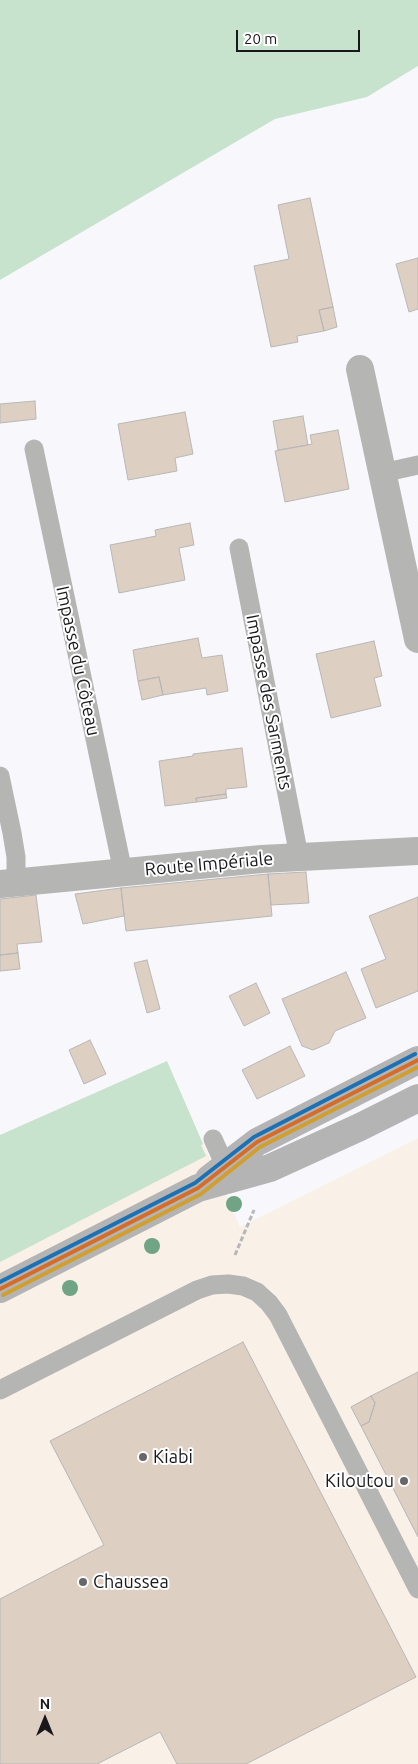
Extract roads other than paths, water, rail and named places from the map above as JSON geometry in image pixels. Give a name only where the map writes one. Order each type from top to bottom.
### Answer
[{"type":"main road","points":[[228,1173],[257,1142],[418,1060]]},
{"type":"main road","points":[[0,1289],[228,1173],[270,1168],[418,1098]]},
{"type":"street","points":[[360,369],[418,639]]},
{"type":"street","name":"Route Impériale","points":[[8,883],[299,856],[418,851]]},
{"type":"lane","name":"Impasse du Côteau","points":[[34,449],[123,872]]},
{"type":"lane","points":[[382,473],[418,465]]},
{"type":"lane","name":"Impasse des Sarments","points":[[239,548],[299,856]]},
{"type":"lane","points":[[0,776],[16,857],[8,883]]},
{"type":"lane","points":[[214,1139],[228,1173]]},
{"type":"lane","points":[[0,1390],[197,1290],[212,1285],[228,1284],[243,1286],[257,1292],[278,1315],[418,1589]]},
{"type":"place","name":"Kiabi","points":[[143,1457]]},
{"type":"place","name":"Kiloutou","points":[[404,1481]]},
{"type":"place","name":"Chaussea","points":[[83,1582]]}]
